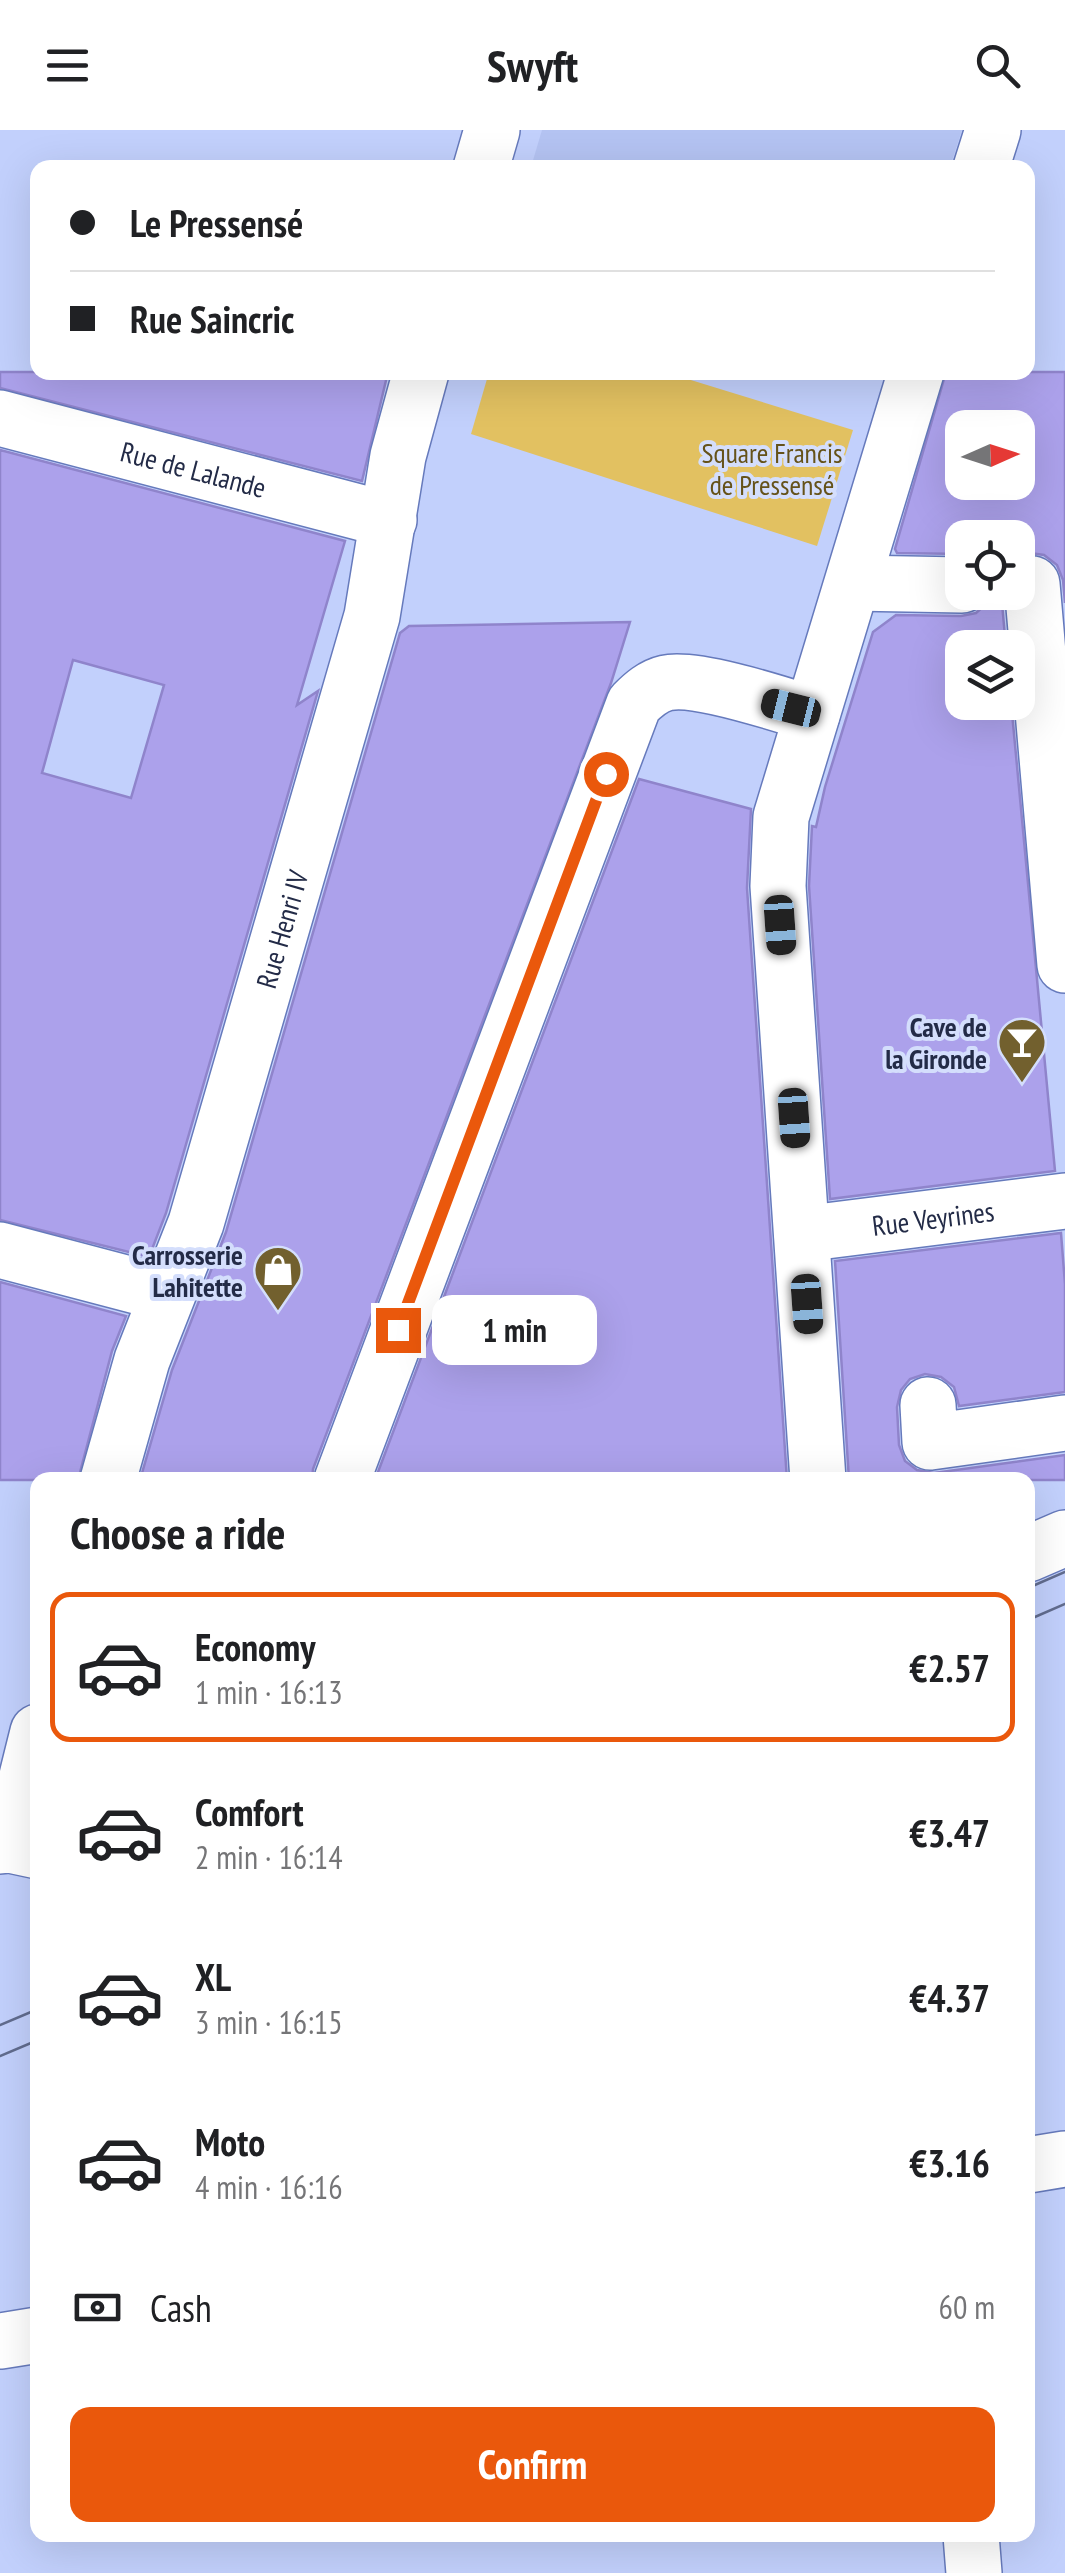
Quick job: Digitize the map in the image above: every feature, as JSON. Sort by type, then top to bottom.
[{"type":"street","points":[[483,160],[492,130]]},
{"type":"street","points":[[984,160],[993,130]]},
{"type":"street","name":"Rue Henri IV","points":[[110,1472],[142,1360],[196,1223],[372,616],[398,456],[419,380]]},
{"type":"street","points":[[817,1472],[778,886],[782,817],[914,380]]},
{"type":"street","name":"Rue de Lalande","points":[[0,418],[390,520]]},
{"type":"street","points":[[853,582],[945,585]]},
{"type":"street","points":[[1038,584],[1065,965]]},
{"type":"street","points":[[345,1472],[634,704],[644,693],[666,683],[688,682],[812,714]]},
{"type":"street","name":"Rue Veyrines","points":[[802,1234],[1065,1201]]},
{"type":"street","points":[[0,1250],[167,1294]]},
{"type":"street","points":[[928,1406],[930,1442],[1065,1423]]},
{"type":"street","points":[[1035,1551],[1065,1538]]},
{"type":"street","points":[[21,1844],[30,1785]]},
{"type":"street","points":[[1035,2164],[1065,2159]]},
{"type":"street","points":[[0,2341],[30,2336]]},
{"type":"street","points":[[972,2542],[974,2573]]},
{"type":"shaded area","points":[[542,130],[962,130],[952,160],[533,160]]},
{"type":"green space","name":"Square Francis de Pressensé","points":[[487,380],[691,380],[853,430],[817,546],[471,434]]},
{"type":"building","points":[[0,372],[30,372],[30,380],[386,380],[362,481],[0,388]]},
{"type":"building","points":[[1035,372],[1065,372],[1065,603],[1057,565],[1035,554],[1035,520],[945,520],[945,554],[897,553],[895,549],[944,380],[1035,380]]},
{"type":"building","points":[[0,450],[345,541],[297,705],[318,691],[166,1213],[149,1257],[0,1220]],"holes":[[[73,660],[164,685],[131,798],[42,773]]]},
{"type":"building","points":[[1003,610],[1004,630],[945,630],[945,720],[1013,720],[1055,1171],[830,1199],[809,886],[812,826],[816,827],[873,632],[896,615]]},
{"type":"building","points":[[630,622],[611,683],[313,1472],[142,1472],[172,1370],[226,1232],[400,633],[409,626]]},
{"type":"building","points":[[639,779],[751,809],[747,888],[786,1472],[378,1472]]},
{"type":"building","points":[[1061,1233],[1065,1392],[959,1406],[954,1387],[941,1377],[925,1374],[910,1379],[901,1390],[897,1407],[899,1445],[905,1461],[917,1470],[928,1472],[848,1472],[835,1261]]},
{"type":"building","points":[[0,1282],[126,1316],[112,1351],[80,1472],[30,1472],[30,1480],[0,1480]]},
{"type":"building","points":[[1065,1455],[1065,1480],[1035,1480],[1035,1472],[941,1472]]},
{"type":"tram line","points":[[1035,1585],[1065,1572]]},
{"type":"tram line","points":[[1035,1617],[1065,1604]]},
{"type":"tram line","points":[[0,2025],[30,2012]]},
{"type":"tram line","points":[[0,2056],[30,2043]]},
{"type":"place","name":"Cave de la Gironde","points":[[1022,1084]]},
{"type":"place","name":"Carrosserie Lahitette","points":[[278,1312]]},
{"type":"route","points":[[398,1330],[606,774]]}]
